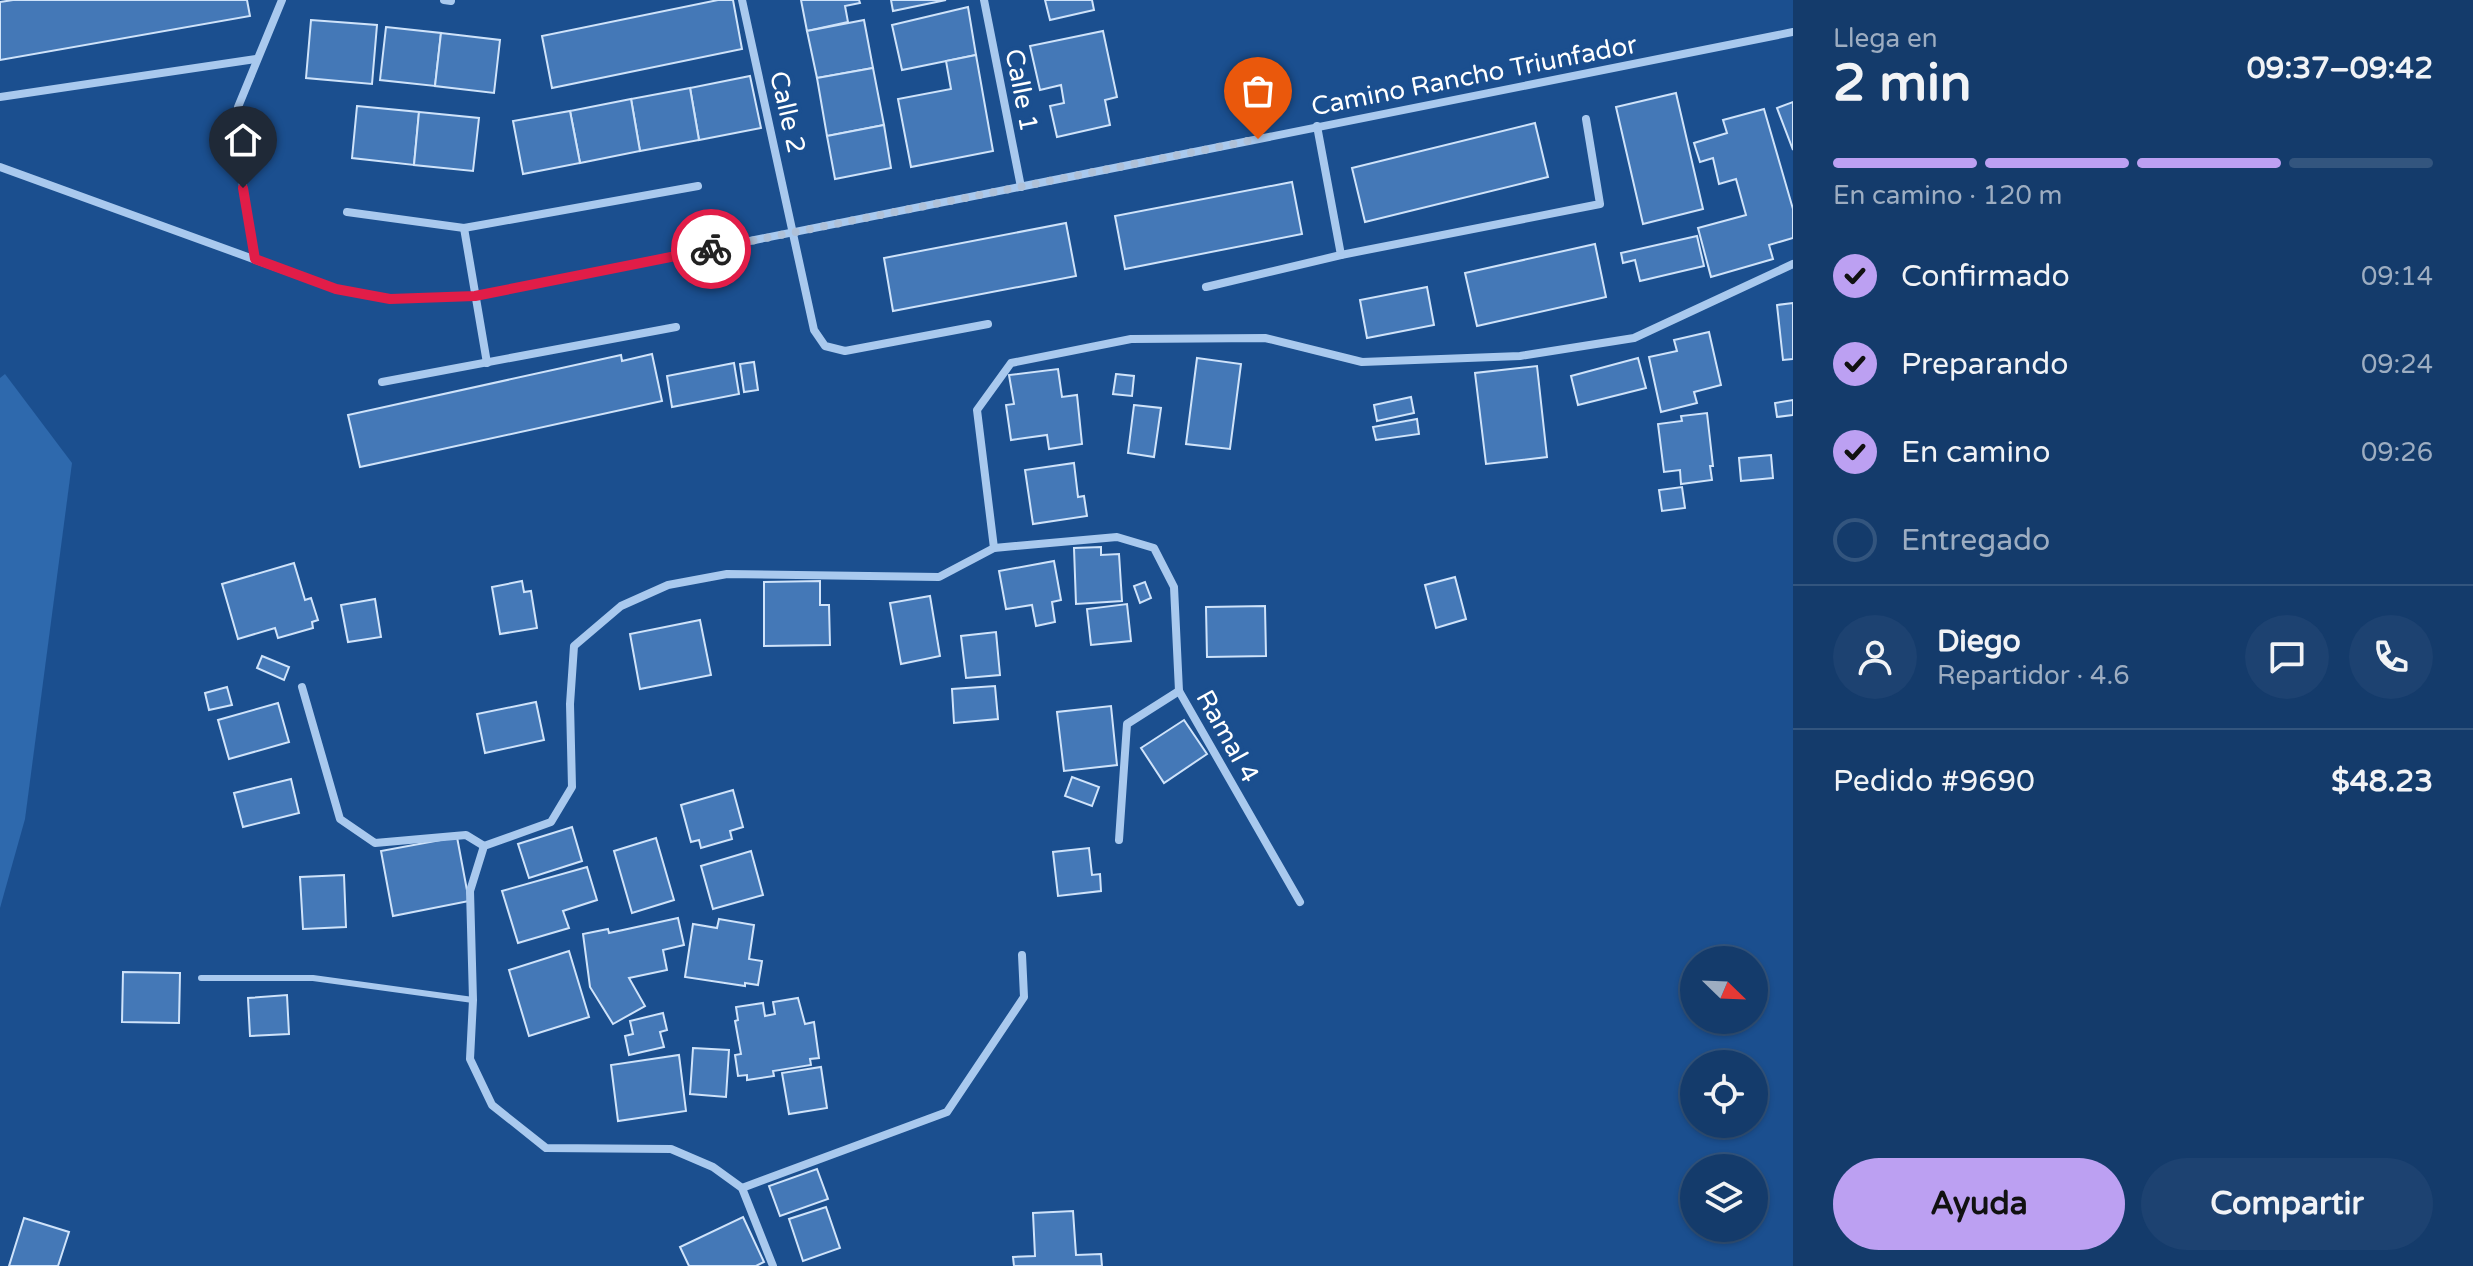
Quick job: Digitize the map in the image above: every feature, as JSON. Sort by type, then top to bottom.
[{"type":"street","points":[[255,259],[243,188],[238,107],[282,0]]},
{"type":"street","name":"Calle 2","points":[[742,0],[814,330],[825,346],[845,351],[988,324]]},
{"type":"street","name":"Calle 1","points":[[984,0],[1021,187]]},
{"type":"street","name":"Camino Rancho Triunfador","points":[[0,167],[336,289],[390,299],[475,296],[1793,32]]},
{"type":"street","points":[[0,97],[256,59]]},
{"type":"street","points":[[1206,287],[1341,255],[1600,204],[1586,119]]},
{"type":"street","points":[[1317,126],[1341,255]]},
{"type":"street","points":[[347,212],[464,228],[698,186]]},
{"type":"street","points":[[464,228],[487,363]]},
{"type":"street","points":[[484,846],[551,822],[572,787],[570,704],[574,646],[621,606],[668,585],[727,574],[939,577],[994,548],[977,410],[1011,363],[1131,339],[1265,338],[1362,362],[1520,356],[1634,338],[1793,264]]},
{"type":"street","points":[[382,382],[676,327]]},
{"type":"street","name":"Ramal 4","points":[[994,548],[1117,537],[1154,548],[1174,587],[1179,691],[1300,902]]},
{"type":"street","points":[[302,687],[340,819],[375,843],[466,835],[484,846]]},
{"type":"street","points":[[1119,840],[1127,724],[1179,691]]},
{"type":"street","points":[[484,846],[470,891],[473,1000],[470,1059],[494,1107],[546,1148],[671,1149],[713,1167],[742,1188],[773,1266]]},
{"type":"street","points":[[742,1188],[947,1112],[1024,997],[1022,955]]},
{"type":"lane","points":[[201,978],[313,978],[473,1000]]},
{"type":"shaded area","points":[[5,374],[72,463],[25,819],[0,908],[0,378]]},
{"type":"building","points":[[247,0],[250,16],[0,60],[0,2]]},
{"type":"building","points":[[718,0],[733,0],[742,49],[552,88],[542,36]]},
{"type":"building","points":[[801,0],[859,0],[860,3],[845,6],[848,22],[807,31]]},
{"type":"building","points":[[891,0],[946,0],[893,11]]},
{"type":"building","points":[[1045,0],[1092,0],[1094,10],[1050,20]]},
{"type":"building","points":[[968,7],[976,55],[902,70],[892,25]]},
{"type":"building","points":[[311,20],[377,25],[372,84],[306,78]]},
{"type":"building","points":[[864,20],[873,68],[817,78],[807,31]]},
{"type":"building","points":[[386,27],[441,33],[435,86],[380,80]]},
{"type":"building","points":[[1103,31],[1117,97],[1105,100],[1110,125],[1057,137],[1050,106],[1064,103],[1061,85],[1040,90],[1030,46]]},
{"type":"building","points":[[441,33],[500,40],[494,93],[435,86]]},
{"type":"building","points":[[976,55],[993,151],[911,167],[898,99],[951,89],[946,61]]},
{"type":"building","points":[[873,68],[884,125],[827,136],[817,78]]},
{"type":"building","points":[[750,76],[761,128],[699,140],[690,88]]},
{"type":"building","points":[[690,88],[699,140],[640,151],[631,99]]},
{"type":"building","points":[[1676,93],[1703,209],[1643,224],[1616,107]]},
{"type":"building","points":[[631,99],[640,151],[580,163],[570,111]]},
{"type":"building","points":[[1793,102],[1793,150],[1777,108]]},
{"type":"building","points":[[357,106],[419,112],[414,165],[352,158]]},
{"type":"building","points":[[1764,109],[1793,209],[1793,238],[1769,245],[1773,259],[1711,277],[1698,228],[1746,215],[1736,179],[1719,184],[1713,158],[1700,162],[1694,143],[1727,133],[1723,120]]},
{"type":"building","points":[[570,111],[580,163],[523,174],[513,121]]},
{"type":"building","points":[[419,112],[479,118],[473,171],[414,165]]},
{"type":"building","points":[[1535,123],[1548,177],[1365,222],[1352,168]]},
{"type":"building","points":[[884,125],[891,168],[835,179],[827,136]]},
{"type":"building","points":[[1292,182],[1302,234],[1125,269],[1115,216]]},
{"type":"building","points":[[1066,223],[1076,276],[893,311],[884,258]]},
{"type":"building","points":[[1697,236],[1704,266],[1640,281],[1635,260],[1623,263],[1621,253]]},
{"type":"building","points":[[1595,244],[1606,297],[1477,326],[1465,273]]},
{"type":"building","points":[[1427,287],[1434,325],[1367,338],[1360,300]]},
{"type":"building","points":[[1793,303],[1793,359],[1783,360],[1777,305]]},
{"type":"building","points":[[1709,332],[1721,385],[1694,392],[1697,403],[1661,412],[1649,357],[1677,351],[1674,340]]},
{"type":"building","points":[[652,354],[662,401],[360,467],[348,415],[621,355],[622,361]]},
{"type":"building","points":[[1197,358],[1241,364],[1230,449],[1186,444]]},
{"type":"building","points":[[1638,358],[1646,388],[1578,405],[1571,376]]},
{"type":"building","points":[[754,362],[758,390],[744,392],[740,364]]},
{"type":"building","points":[[734,363],[739,394],[672,407],[667,376]]},
{"type":"building","points":[[1537,366],[1547,457],[1486,464],[1475,373]]},
{"type":"building","points":[[1058,369],[1062,397],[1077,395],[1082,444],[1049,449],[1047,435],[1011,440],[1006,405],[1014,404],[1009,375]]},
{"type":"building","points":[[1116,374],[1134,376],[1132,396],[1113,394]]},
{"type":"building","points":[[1411,397],[1414,413],[1377,421],[1374,405]]},
{"type":"building","points":[[1793,400],[1793,415],[1777,417],[1775,403]]},
{"type":"building","points":[[1134,405],[1161,408],[1154,457],[1128,453]]},
{"type":"building","points":[[1707,413],[1712,480],[1681,484],[1680,470],[1664,472],[1658,424],[1682,421],[1681,416]]},
{"type":"building","points":[[1417,419],[1419,434],[1376,440],[1373,427]]},
{"type":"building","points":[[1771,455],[1773,478],[1741,481],[1739,458]]},
{"type":"building","points":[[1074,463],[1078,497],[1084,496],[1087,516],[1033,524],[1025,470]]},
{"type":"building","points":[[1682,487],[1685,508],[1662,511],[1659,490]]},
{"type":"building","points":[[1101,547],[1101,555],[1119,554],[1122,601],[1076,604],[1074,548]]},
{"type":"building","points":[[1054,561],[1061,600],[1052,602],[1055,622],[1036,626],[1032,605],[1006,609],[999,571]]},
{"type":"building","points":[[294,563],[305,600],[311,598],[318,620],[312,622],[313,628],[278,638],[275,628],[238,639],[222,584]]},
{"type":"building","points":[[1455,577],[1466,619],[1436,628],[1425,585]]},
{"type":"building","points":[[522,581],[524,592],[531,591],[537,628],[500,634],[492,587]]},
{"type":"building","points":[[820,581],[820,605],[829,605],[830,645],[764,646],[764,582]]},
{"type":"building","points":[[1145,582],[1151,598],[1140,603],[1134,586]]},
{"type":"building","points":[[930,596],[940,656],[901,664],[890,603]]},
{"type":"building","points":[[375,599],[381,637],[348,642],[341,605]]},
{"type":"building","points":[[1127,604],[1131,641],[1091,645],[1087,609]]},
{"type":"building","points":[[1265,606],[1266,656],[1207,657],[1206,607]]},
{"type":"building","points":[[700,620],[711,675],[640,689],[630,634]]},
{"type":"building","points":[[996,632],[1000,675],[966,678],[961,636]]},
{"type":"building","points":[[262,656],[289,667],[284,680],[257,668]]},
{"type":"building","points":[[995,686],[998,719],[954,723],[952,689]]},
{"type":"building","points":[[227,687],[232,705],[209,710],[205,693]]},
{"type":"building","points":[[536,702],[544,740],[485,753],[477,714]]},
{"type":"building","points":[[278,703],[289,742],[229,759],[218,720]]},
{"type":"building","points":[[1111,706],[1117,765],[1064,771],[1057,712]]},
{"type":"building","points":[[1184,720],[1207,754],[1164,783],[1141,748]]},
{"type":"building","points":[[1072,777],[1099,787],[1092,806],[1065,796]]},
{"type":"building","points":[[291,779],[299,813],[243,827],[234,793]]},
{"type":"building","points":[[733,790],[743,827],[730,831],[732,839],[701,848],[699,840],[691,842],[681,805]]},
{"type":"building","points":[[572,827],[582,861],[529,878],[518,844]]},
{"type":"building","points":[[457,837],[469,901],[393,916],[381,851]]},
{"type":"building","points":[[656,838],[674,900],[632,913],[614,851]]},
{"type":"building","points":[[1089,848],[1092,875],[1100,874],[1101,891],[1058,896],[1053,852]]},
{"type":"building","points":[[751,851],[763,895],[713,909],[701,866]]},
{"type":"building","points":[[587,867],[597,900],[563,911],[569,928],[518,943],[502,891]]},
{"type":"building","points":[[344,875],[346,927],[303,929],[300,877]]},
{"type":"building","points":[[678,918],[684,945],[663,950],[667,970],[629,978],[645,1006],[613,1024],[590,987],[583,934],[608,929],[609,933]]},
{"type":"building","points":[[719,919],[754,925],[749,959],[762,961],[758,985],[745,983],[745,986],[685,977],[693,924],[717,928]]},
{"type":"building","points":[[569,951],[589,1017],[529,1036],[509,970]]},
{"type":"building","points":[[123,972],[180,973],[179,1023],[122,1022]]},
{"type":"building","points":[[287,995],[289,1034],[250,1036],[248,998]]},
{"type":"building","points":[[798,998],[805,1024],[814,1022],[819,1058],[810,1059],[811,1065],[773,1071],[774,1076],[747,1080],[747,1075],[738,1076],[735,1055],[741,1054],[735,1021],[738,1020],[736,1007],[763,1003],[765,1016],[775,1014],[773,1002]]},
{"type":"building","points":[[663,1013],[667,1030],[660,1032],[664,1047],[629,1055],[625,1036],[633,1034],[630,1021]]},
{"type":"building","points":[[693,1048],[729,1050],[726,1097],[690,1094]]},
{"type":"building","points":[[679,1055],[686,1111],[618,1121],[611,1065]]},
{"type":"building","points":[[821,1067],[827,1108],[789,1114],[782,1073]]},
{"type":"building","points":[[817,1169],[828,1199],[780,1216],[769,1186]]},
{"type":"building","points":[[826,1207],[840,1248],[803,1261],[789,1219]]},
{"type":"building","points":[[1073,1211],[1076,1255],[1101,1254],[1102,1266],[1014,1266],[1013,1257],[1035,1256],[1033,1213]]},
{"type":"building","points":[[743,1217],[764,1262],[756,1266],[689,1266],[680,1247]]},
{"type":"building","points":[[24,1218],[69,1232],[58,1266],[9,1266]]},
{"type":"way so far","points":[[711,249],[1258,139]]},
{"type":"route","points":[[243,188],[255,259],[336,289],[390,299],[475,296],[711,249]]}]
